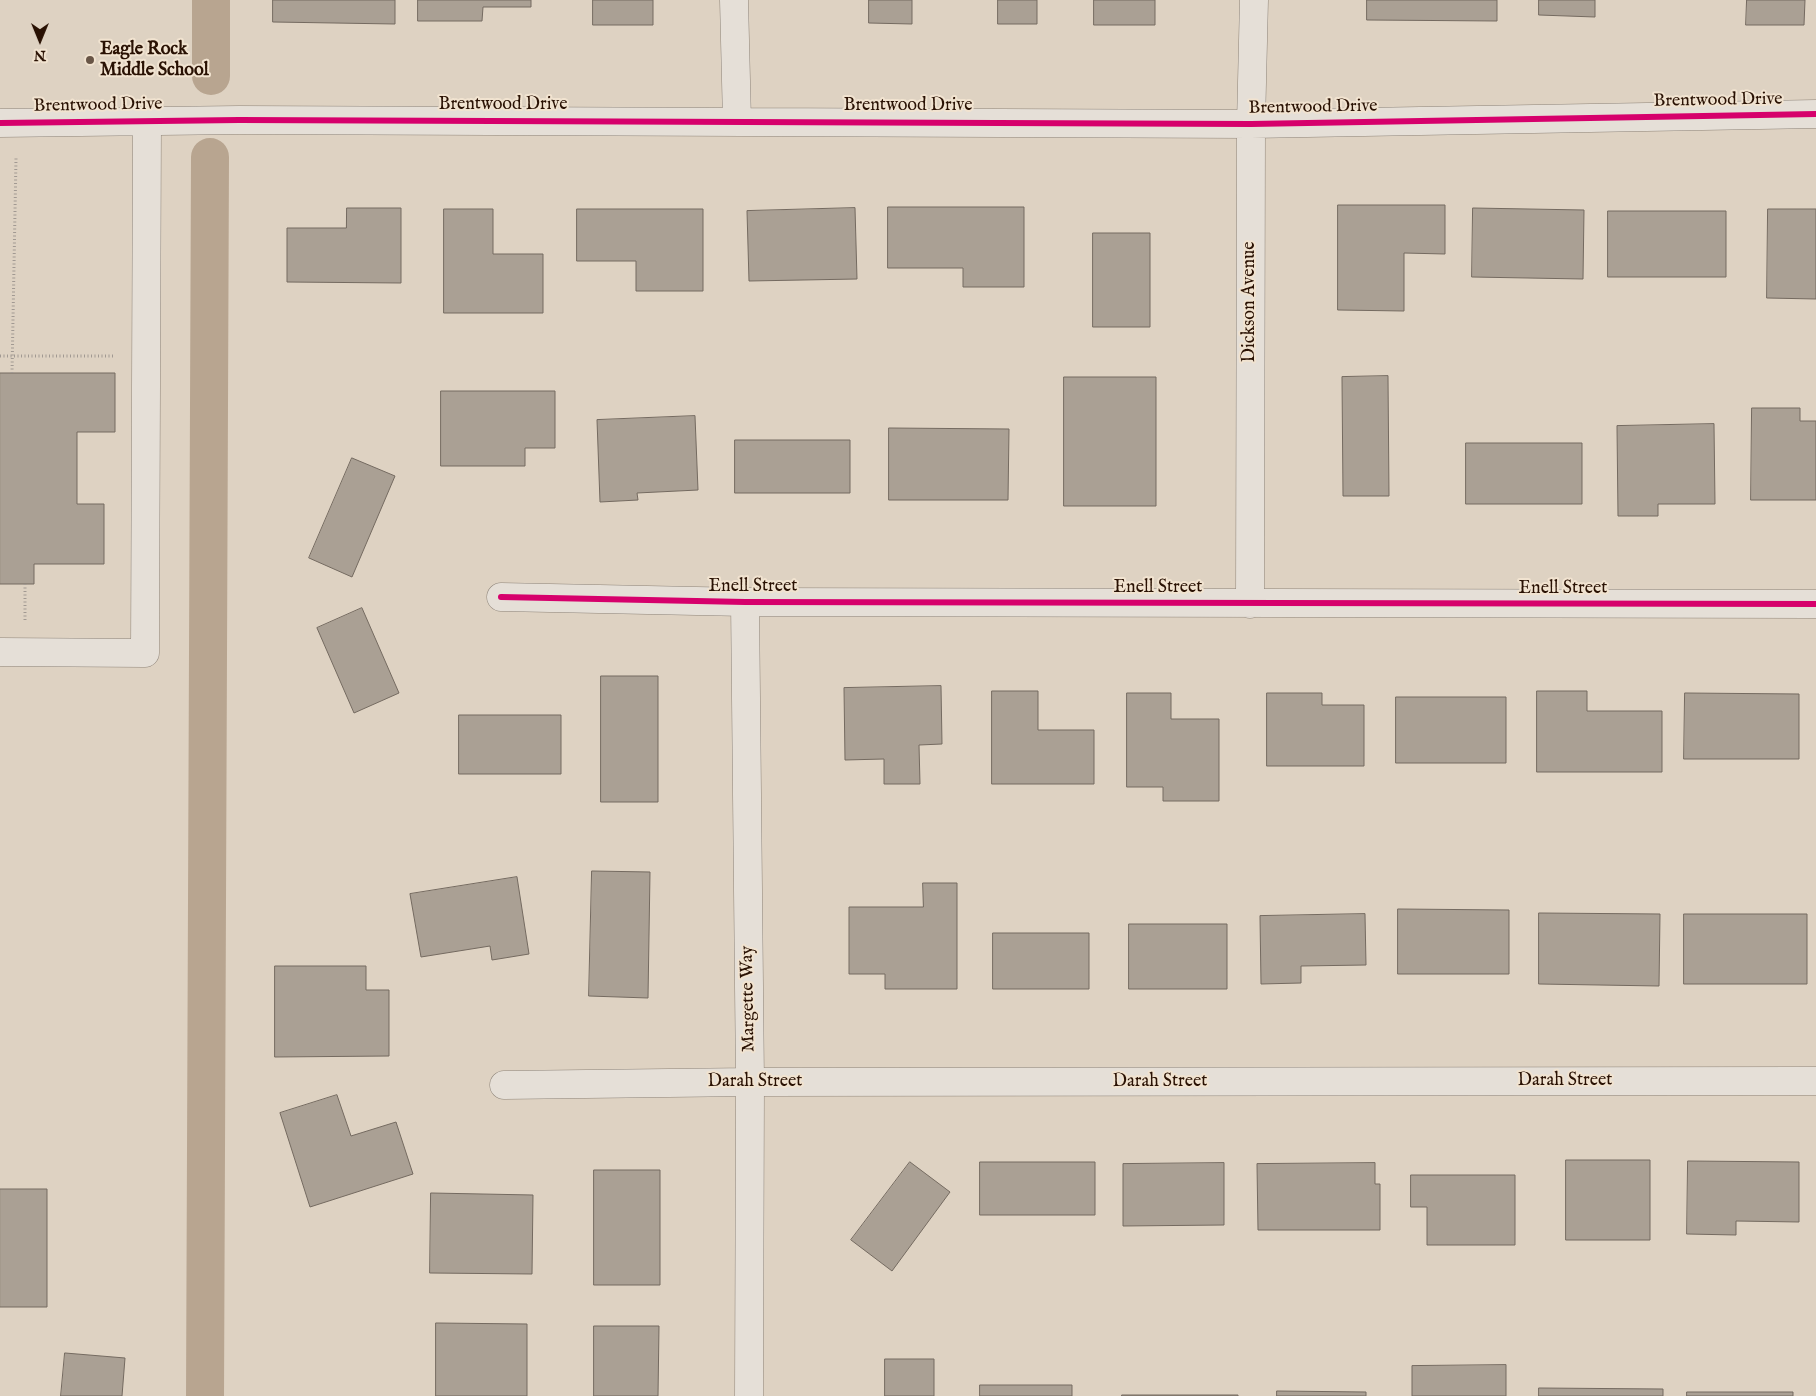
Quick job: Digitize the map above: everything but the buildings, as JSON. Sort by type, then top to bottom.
[{"type":"street","points":[[734,0],[737,121]]},
{"type":"street","name":"Dickson Avenue","points":[[1250,604],[1251,124],[1254,0]]},
{"type":"street","name":"Brentwood Drive","points":[[0,123],[147,121],[737,121],[1251,124],[1816,114]]},
{"type":"street","points":[[0,652],[145,653],[147,121]]},
{"type":"street","name":"Enell Street","points":[[501,597],[745,602],[1816,604]]},
{"type":"street","name":"Margette Way","points":[[745,602],[750,1082],[749,1396]]},
{"type":"street","name":"Darah Street","points":[[504,1085],[750,1082],[1816,1081]]},
{"type":"path","points":[[12,373],[16,158]]},
{"type":"path","points":[[0,356],[119,356]]},
{"type":"path","points":[[17,623],[25,623],[25,584]]},
{"type":"waterway","points":[[211,0],[211,76]]},
{"type":"waterway","points":[[205,1396],[210,157]]},
{"type":"cycle path","points":[[0,123],[239,120],[1251,124],[1816,114]]},
{"type":"cycle path","points":[[501,597],[745,602],[1816,604]]},
{"type":"place","name":"Eagle Rock Middle School","points":[[90,60]]}]
